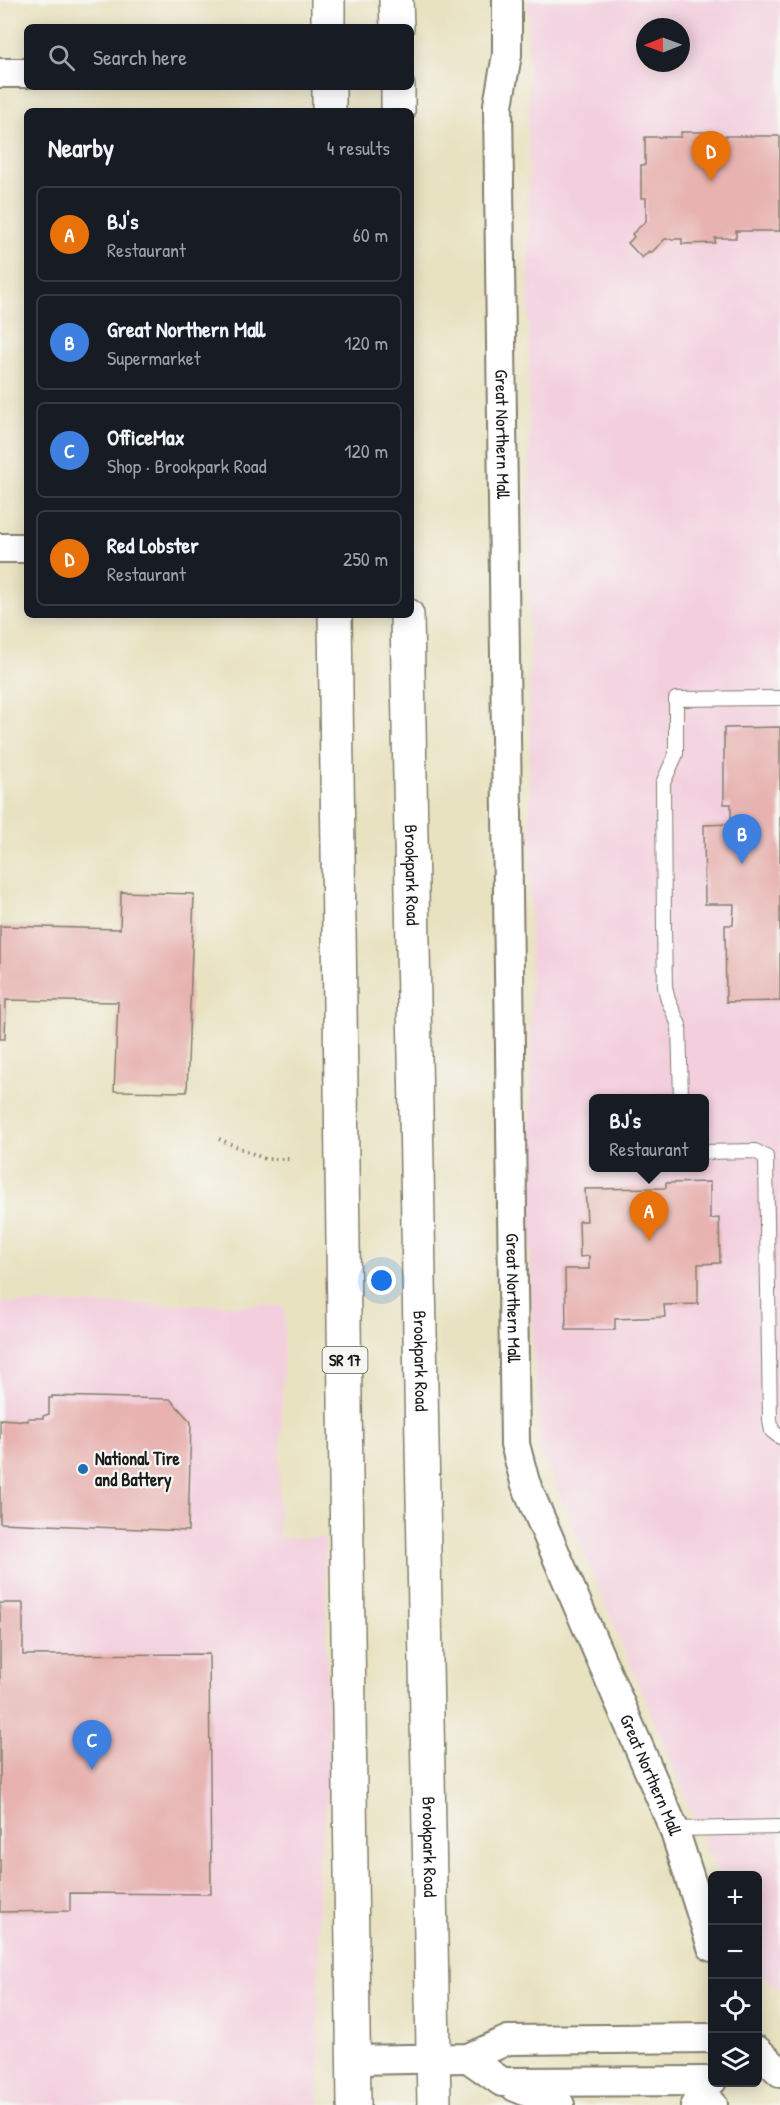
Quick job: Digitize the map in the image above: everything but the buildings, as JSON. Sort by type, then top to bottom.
[{"type":"main road","points":[[327,0],[328,24]]},
{"type":"main road","points":[[396,0],[396,24]]},
{"type":"main road","points":[[329,90],[329,108]]},
{"type":"main road","points":[[398,90],[398,108]]},
{"type":"main road","name":"SR 17","points":[[335,618],[354,2105]]},
{"type":"main road","name":"Brookpark Road","points":[[407,618],[434,2105]]},
{"type":"street","name":"Great Northern Mall","points":[[507,0],[507,56],[498,105],[515,1444],[531,1498],[674,1829],[708,1935]]},
{"type":"street","points":[[0,73],[24,73]]},
{"type":"street","points":[[0,548],[24,548]]},
{"type":"street","points":[[353,2060],[468,2058],[508,2040],[708,2038]]},
{"type":"street","points":[[762,2055],[780,2072]]},
{"type":"street","points":[[468,2058],[502,2082],[560,2105]]},
{"type":"street","points":[[762,2080],[780,2080]]},
{"type":"street","points":[[502,2082],[708,2081]]},
{"type":"street","points":[[695,2105],[713,2105]]},
{"type":"lane","points":[[681,1094],[679,1025],[666,994],[664,940],[663,783],[676,754],[676,699],[780,698]]},
{"type":"lane","points":[[709,1152],[755,1151],[766,1157],[770,1420],[772,1431],[780,1437]]},
{"type":"lane","points":[[674,1829],[780,1827]]},
{"type":"path","points":[[219,1139],[265,1160],[292,1159]]},
{"type":"shaded area","points":[[528,0],[780,0],[780,1991],[762,1975],[762,1871],[716,1871],[540,1447],[531,1314]]},
{"type":"shaded area","points":[[0,1303],[285,1306],[278,1538],[325,1538],[329,1790],[318,1861],[319,2105],[0,2105]]},
{"type":"place","name":"Red Lobster","points":[[711,181]]},
{"type":"place","name":"Great Northern Mall","points":[[742,864]]},
{"type":"place","name":"BJ's","points":[[649,1241]]},
{"type":"place","name":"National Tire and Battery","points":[[83,1469]]},
{"type":"place","name":"OfficeMax","points":[[92,1770]]}]
